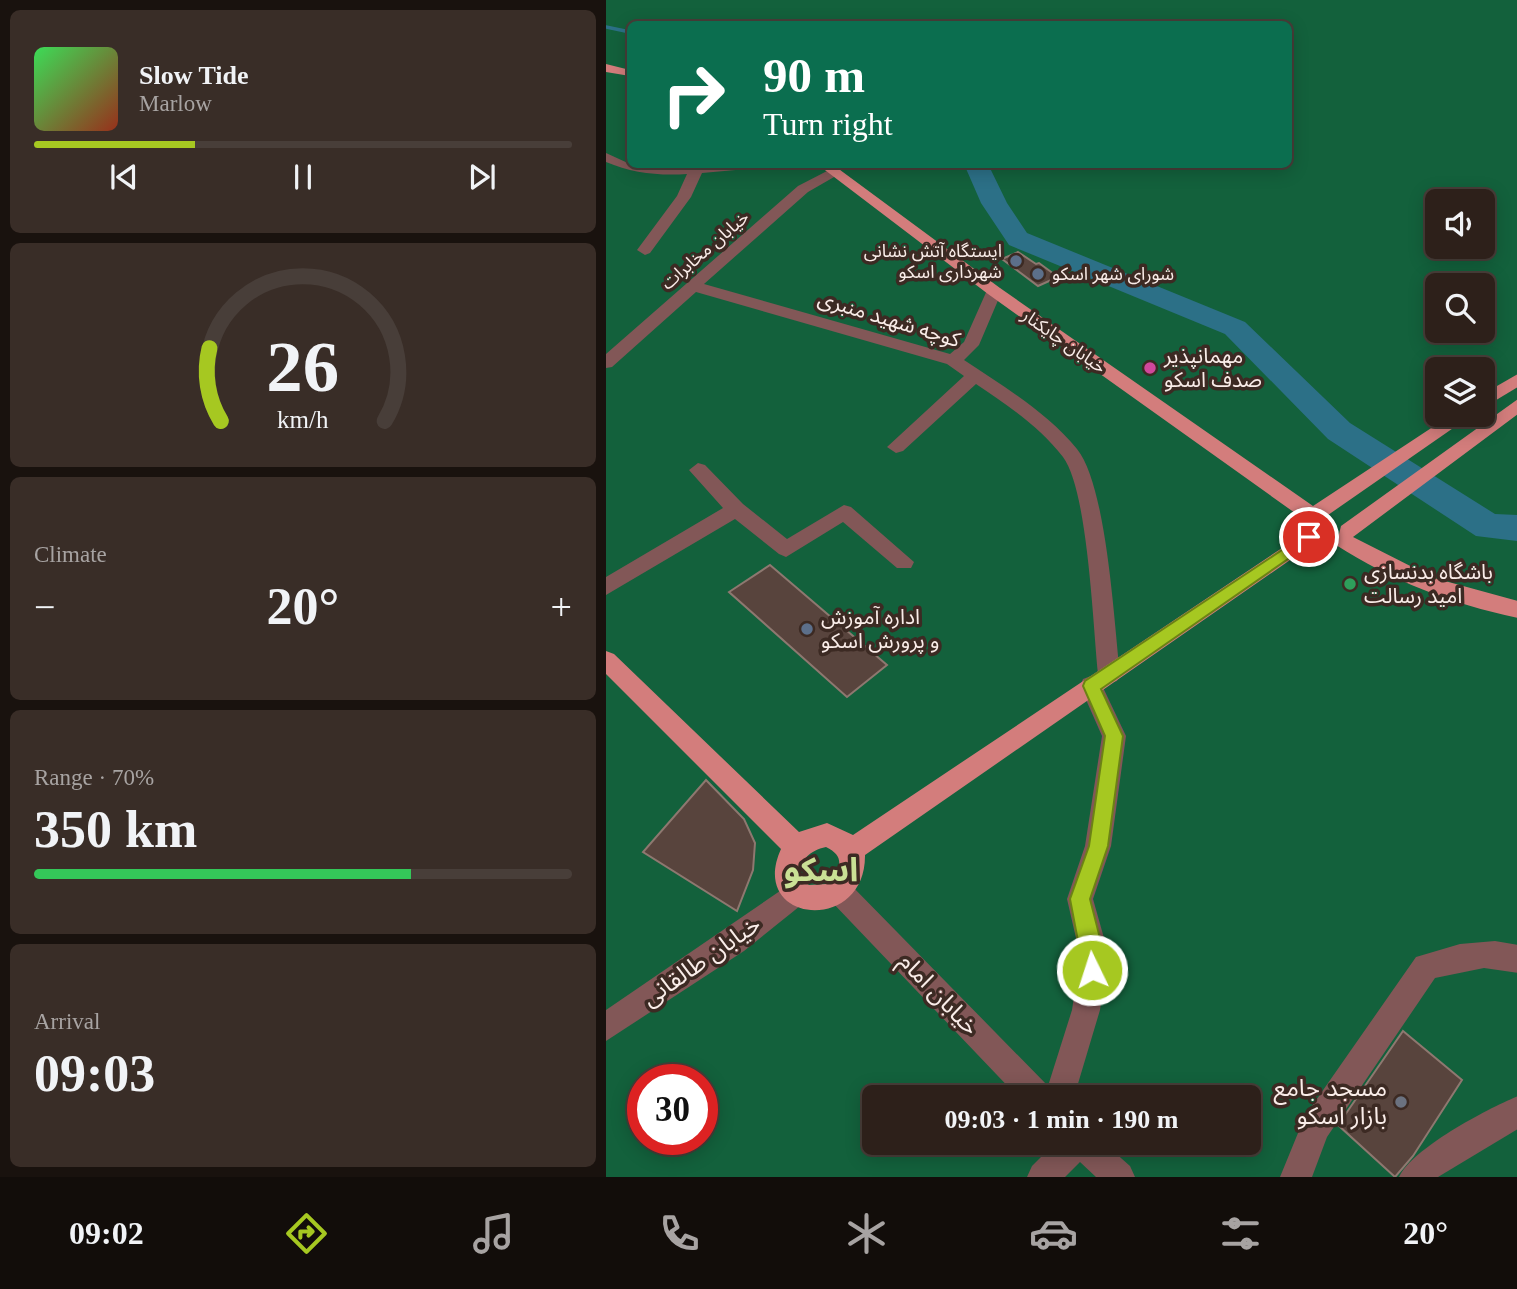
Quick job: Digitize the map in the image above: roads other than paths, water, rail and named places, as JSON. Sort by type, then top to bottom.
[{"type":"main road","points":[[606,68],[627,72]]},
{"type":"main road","name":"خیابان چایکنار","points":[[829,169],[994,291],[1315,512],[1341,517],[1345,536]]},
{"type":"main road","points":[[1495,394],[1518,379]]},
{"type":"main road","points":[[1446,427],[1315,512],[1301,527],[1309,537],[1322,544],[1345,536],[1518,405]]},
{"type":"main road","points":[[1345,536],[1370,558],[1433,587],[1518,610]]},
{"type":"main road","points":[[852,850],[1309,537]]},
{"type":"main road","points":[[606,660],[797,847]]},
{"type":"main road","points":[[827,835],[846,843],[852,850],[853,872],[839,891],[816,900],[796,893],[789,886],[786,866],[797,847],[806,840],[827,835]]},
{"type":"street","points":[[606,157],[627,167]]},
{"type":"street","points":[[634,168],[651,171],[697,168],[684,197],[645,250]]},
{"type":"street","name":"خیابان مخابرات","points":[[606,363],[829,169]]},
{"type":"street","name":"کوچه شهید منبری","points":[[693,286],[953,360],[1019,405],[1071,454],[1088,491],[1100,680],[1114,736],[1098,846],[1080,899],[1090,938],[1092,970],[1086,1010],[1063,1085]]},
{"type":"street","points":[[953,360],[971,345],[994,291]]},
{"type":"street","points":[[896,446],[975,375]]},
{"type":"street","points":[[698,470],[736,509],[786,549],[844,512],[904,562]]},
{"type":"street","points":[[606,587],[736,509]]},
{"type":"street","name":"خیابان امام","points":[[839,891],[1026,1085]]},
{"type":"street","name":"خیابان طالقانی","points":[[606,1027],[734,941],[796,893]]},
{"type":"street","points":[[1296,1177],[1316,1127],[1426,967],[1466,956],[1510,956],[1518,959]]},
{"type":"street","points":[[1414,1177],[1427,1163],[1495,1127],[1518,1111]]},
{"type":"street","points":[[1044,1177],[1067,1155]]},
{"type":"street","points":[[1094,1155],[1119,1177]]},
{"type":"waterway","points":[[606,27],[627,31]]},
{"type":"waterway","points":[[978,168],[994,203],[1018,239],[1235,328],[1339,431],[1488,527],[1518,528]]},
{"type":"place","name":"ایستگاه آتش نشانی شهرداری اسکو","points":[[1016,261]]},
{"type":"place","name":"شورای شهر اسکو","points":[[1038,274]]},
{"type":"place","name":"مهمانپذیر صدف اسکو","points":[[1150,368]]},
{"type":"place","name":"باشگاه بدنسازی امید رسالت","points":[[1350,584]]},
{"type":"place","name":"اداره آموزش و پرورش اسکو","points":[[807,629]]},
{"type":"place","name":"مسجد جامع بازار اسکو","points":[[1401,1102]]},
{"type":"district","name":"اسکو","points":[[821,870]]}]
